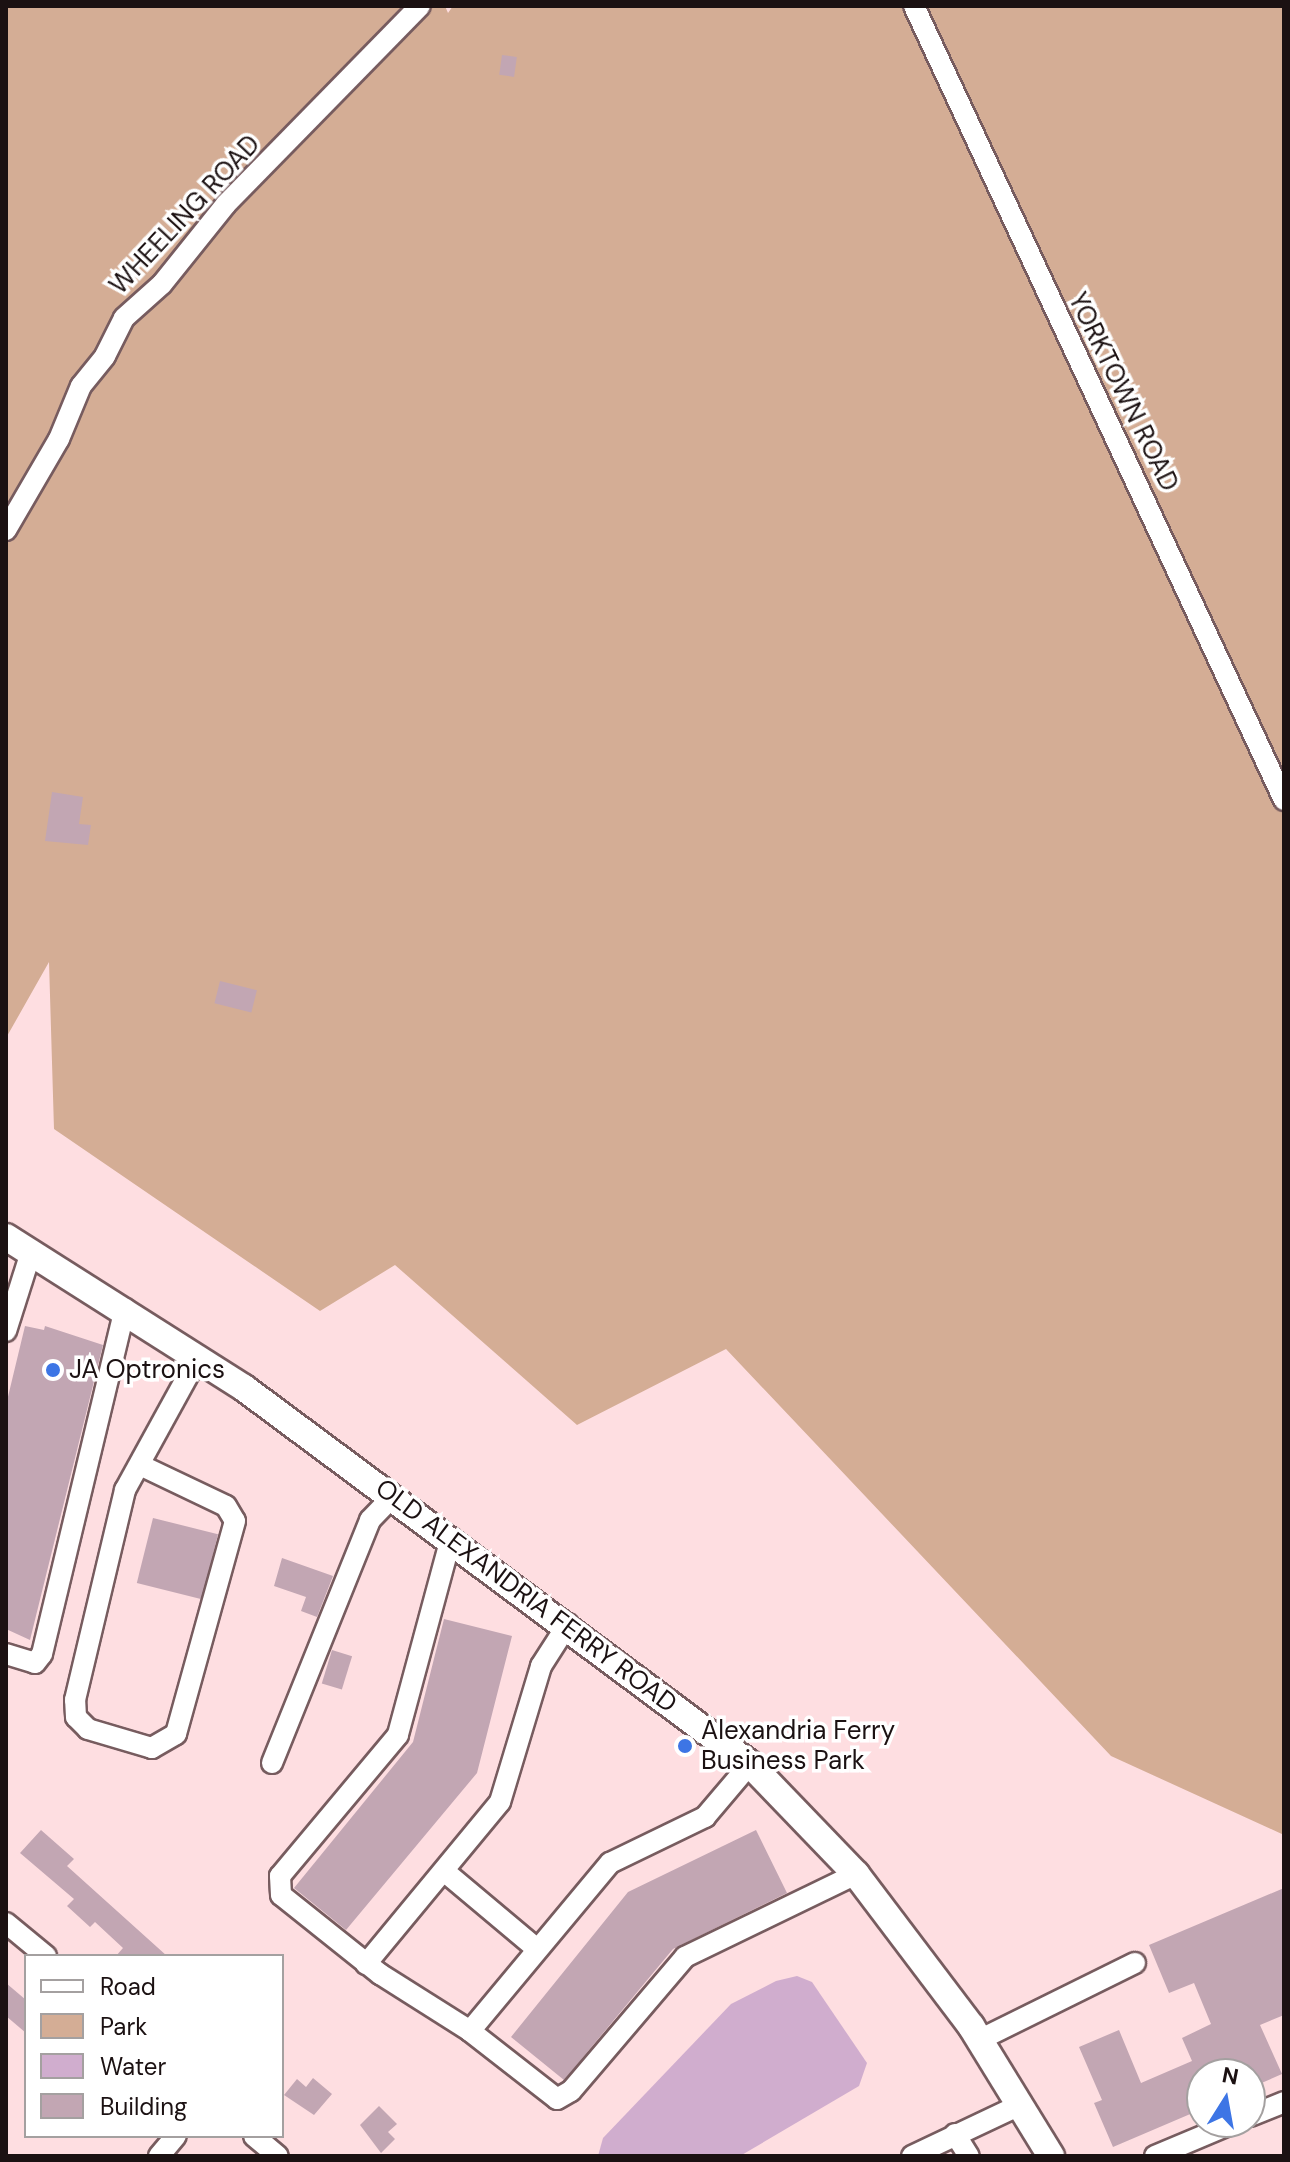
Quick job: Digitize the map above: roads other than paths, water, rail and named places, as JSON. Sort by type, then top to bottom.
[{"type":"main road","name":"OLD ALEXANDRIA FERRY ROAD","points":[[6,1237],[198,1357],[568,1624],[750,1764],[856,1874],[979,2040],[1051,2156]]},
{"type":"street","name":"WHEELING ROAD","points":[[6,530],[59,439],[81,386],[105,356],[124,318],[162,284],[226,204],[420,6]]},
{"type":"street","name":"YORKTOWN ROAD","points":[[914,6],[1284,800]]},
{"type":"street","points":[[6,1331],[31,1252]]},
{"type":"street","points":[[6,1654],[35,1663],[42,1654],[125,1309]]},
{"type":"street","points":[[140,1465],[232,1512],[235,1521],[176,1734],[152,1748],[88,1729],[76,1717],[75,1700],[125,1490],[198,1357]]},
{"type":"street","points":[[272,1763],[370,1520],[392,1497]]},
{"type":"street","points":[[451,1538],[398,1735],[277,1882],[281,1895],[366,1964],[470,2031],[553,2097],[565,2098],[685,1957],[856,1874]]},
{"type":"street","points":[[366,1964],[500,1802],[537,1676],[568,1624]]},
{"type":"street","points":[[470,2031],[610,1863],[705,1817],[750,1764]]},
{"type":"street","points":[[444,1871],[537,1949]]},
{"type":"street","points":[[6,1923],[44,1954]]},
{"type":"street","points":[[979,2040],[1135,1963]]},
{"type":"street","points":[[912,2156],[1020,2105]]},
{"type":"street","points":[[955,2134],[969,2156]]},
{"type":"street","points":[[159,2156],[174,2138]]},
{"type":"street","points":[[256,2138],[278,2156]]},
{"type":"street","points":[[1155,2156],[1198,2138]]},
{"type":"water","points":[[797,1976],[812,1982],[867,2063],[859,2086],[740,2156],[598,2156],[603,2138],[731,2004],[776,1981]]},
{"type":"place","name":"JA Optronics","points":[[53,1370]]},
{"type":"place","name":"Alexandria Ferry Business Park","points":[[685,1746]]}]
